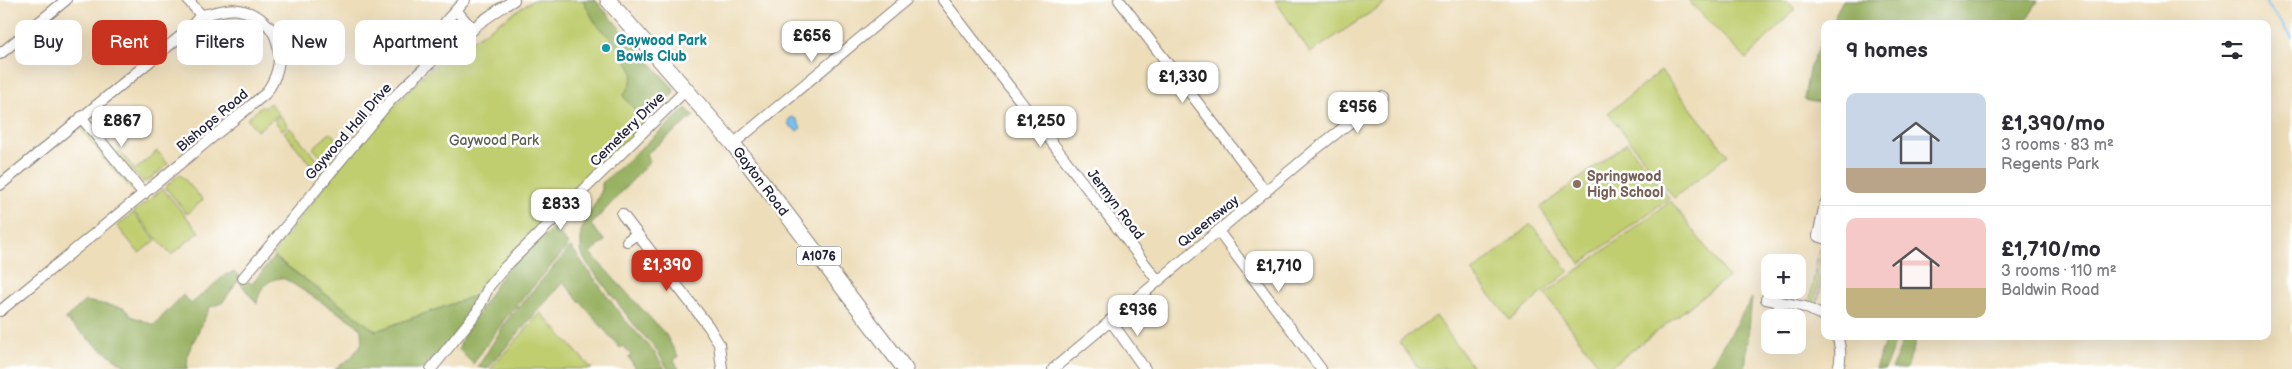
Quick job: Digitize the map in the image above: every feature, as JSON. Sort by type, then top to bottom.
[{"type":"main road","name":"Gayton Road","points":[[608,0],[733,144],[905,369]]},
{"type":"street","points":[[0,54],[66,0]]},
{"type":"street","points":[[0,185],[189,29],[201,15],[188,0]]},
{"type":"street","points":[[447,20],[465,0]]},
{"type":"street","name":"Gaywood Hall Drive","points":[[476,28],[514,0]]},
{"type":"street","points":[[733,144],[906,0]]},
{"type":"street","name":"Jermyn Road","points":[[943,0],[1158,281]]},
{"type":"street","points":[[1119,0],[1266,192]]},
{"type":"street","name":"Bishops Road","points":[[0,311],[265,94],[277,76],[280,65],[280,51],[269,28],[259,18],[249,12],[230,9],[201,15]]},
{"type":"street","points":[[456,10],[464,20]]},
{"type":"street","name":"Gaywood Hall Drive","points":[[243,278],[389,102],[406,84],[430,65]]},
{"type":"street","name":"Cemetery Drive","points":[[431,369],[477,312],[489,286],[504,267],[687,89]]},
{"type":"street","name":"Queensway","points":[[1053,369],[1316,149],[1383,97]]},
{"type":"street","points":[[81,117],[144,194]]},
{"type":"street","points":[[622,214],[709,327],[719,344],[722,369]]},
{"type":"street","points":[[1821,222],[1818,236],[1821,237]]},
{"type":"street","points":[[1218,231],[1321,369]]},
{"type":"street","points":[[627,241],[637,234]]},
{"type":"street","points":[[1766,299],[1804,307],[1821,315]]},
{"type":"street","points":[[1778,309],[1780,302]]},
{"type":"street","points":[[1110,320],[1146,369]]},
{"type":"street","points":[[1838,340],[1840,349],[1838,369]]},
{"type":"green space","name":"Gaywood Park","points":[[533,0],[595,0],[674,91],[618,154],[481,284],[474,296],[376,331],[272,255],[345,160],[429,69],[435,65],[476,65],[476,38]]},
{"type":"green space","points":[[583,0],[595,0],[673,88],[673,94],[654,111],[645,115],[639,115],[623,96],[630,85],[633,73],[619,48],[594,21]]},
{"type":"green space","points":[[1275,0],[1383,0],[1385,3],[1310,53]]},
{"type":"green space","points":[[1688,0],[1786,0],[1795,9],[1746,59]]},
{"type":"green space","points":[[1843,0],[2039,0],[2026,20],[1832,20]]},
{"type":"green space","points":[[1821,42],[1821,103],[1804,100],[1809,69]]},
{"type":"green space","points":[[1661,71],[1728,155],[1674,198],[1608,113]]},
{"type":"green space","points":[[270,103],[279,114],[257,131],[247,119],[262,106],[264,108]]},
{"type":"green space","points":[[686,108],[694,116],[646,154],[650,161],[591,225],[605,241],[590,253],[666,335],[678,357],[674,360],[679,369],[668,369],[654,346],[639,331],[584,259],[581,250],[581,231],[602,190],[602,183]]},
{"type":"green space","points":[[280,115],[288,126],[282,130],[274,120]]},
{"type":"green space","points":[[80,127],[85,128],[110,156],[105,160]]},
{"type":"green space","points":[[290,128],[326,170],[320,176],[284,132]]},
{"type":"green space","points":[[330,133],[345,146],[329,166],[313,148]]},
{"type":"green space","points":[[1627,143],[1669,198],[1580,264],[1540,208]]},
{"type":"green space","points":[[120,151],[135,170],[157,151],[168,164],[149,180],[143,182],[115,155]]},
{"type":"green space","points":[[112,158],[134,190],[134,192],[107,162]]},
{"type":"green space","points":[[180,174],[203,200],[187,214],[165,187]]},
{"type":"green space","points":[[163,189],[199,232],[171,255],[134,212]]},
{"type":"green space","points":[[1671,201],[1728,277],[1608,369],[1602,369],[1545,294]]},
{"type":"green space","points":[[133,213],[156,240],[139,253],[117,226]]},
{"type":"green space","points":[[1531,224],[1569,271],[1510,320],[1472,272]]},
{"type":"green space","points":[[554,228],[569,245],[504,320],[473,364],[459,350],[462,338],[506,269]]},
{"type":"green space","points":[[571,247],[623,318],[652,349],[665,369],[636,369],[629,358],[631,355],[623,346],[620,348],[563,282],[487,369],[478,367],[507,320]]},
{"type":"green space","points":[[1821,256],[1821,274],[1819,263]]},
{"type":"green space","points":[[274,257],[376,331],[474,296],[479,301],[475,310],[427,369],[335,369],[351,358],[362,343],[361,330],[356,324],[285,279],[280,278],[270,281],[262,289],[257,304],[240,283],[245,279],[252,284]]},
{"type":"green space","points":[[1816,265],[1819,280],[1813,306],[1809,305]]},
{"type":"green space","points":[[234,272],[241,277],[222,303],[210,307],[188,353],[187,369],[129,369],[92,342],[65,319],[85,301],[124,308],[131,316],[154,325],[183,295],[191,304],[225,275]]},
{"type":"green space","points":[[1752,298],[1745,369],[1708,369]]},
{"type":"green space","points":[[541,313],[592,369],[490,369]]},
{"type":"green space","points":[[1436,316],[1474,369],[1419,369],[1399,342]]},
{"type":"green space","points":[[1886,340],[1896,340],[1885,369],[1875,369]]},
{"type":"green space","points":[[1903,340],[1917,340],[1906,369],[1892,369]]},
{"type":"water","points":[[792,117],[796,119],[801,128],[797,131],[789,125],[788,120]]},
{"type":"waterway","points":[[2264,0],[2292,37]]},
{"type":"place","name":"Gaywood Park Bowls Club","points":[[606,48]]},
{"type":"place","name":"Springwood High School","points":[[1577,184]]}]
